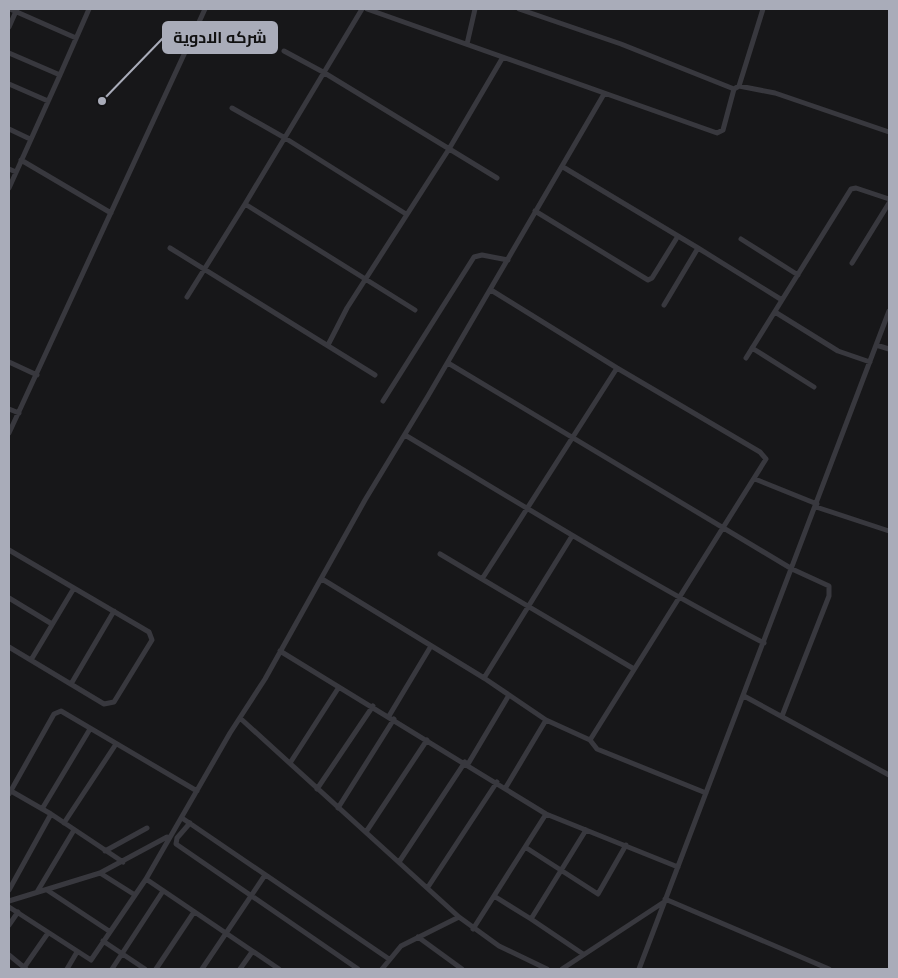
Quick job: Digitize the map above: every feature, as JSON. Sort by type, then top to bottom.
[{"type":"street","points":[[9,188],[89,9]]},
{"type":"street","points":[[9,433],[205,9]]},
{"type":"street","points":[[187,297],[362,9]]},
{"type":"street","points":[[367,9],[717,133],[723,130],[764,9]]},
{"type":"street","points":[[467,44],[474,9]]},
{"type":"street","points":[[519,9],[621,44],[736,88],[775,93],[889,132]]},
{"type":"street","points":[[9,27],[14,10],[76,38]]},
{"type":"street","points":[[284,51],[324,72],[497,178]]},
{"type":"street","points":[[9,53],[60,75]]},
{"type":"street","points":[[328,345],[366,279],[449,149],[503,57]]},
{"type":"street","points":[[9,84],[48,101]]},
{"type":"street","points":[[9,907],[91,960],[146,879],[169,836],[182,818],[322,579],[365,500],[491,290],[604,94]]},
{"type":"street","points":[[232,108],[285,138],[406,214]]},
{"type":"street","points":[[9,129],[30,139]]},
{"type":"street","points":[[21,160],[111,213]]},
{"type":"street","points":[[563,167],[782,300]]},
{"type":"street","points":[[9,169],[16,172]]},
{"type":"street","points":[[746,358],[851,189],[856,188],[889,201],[852,263]]},
{"type":"street","points":[[245,204],[415,310]]},
{"type":"street","points":[[535,211],[648,280],[652,278],[678,236]]},
{"type":"street","points":[[741,239],[798,275]]},
{"type":"street","points":[[170,248],[375,375]]},
{"type":"street","points":[[664,305],[698,248]]},
{"type":"street","points":[[383,401],[474,257],[482,255],[508,260]]},
{"type":"street","points":[[491,290],[765,456],[766,461],[755,479],[590,740]]},
{"type":"street","points":[[639,969],[889,311]]},
{"type":"street","points":[[775,312],[838,351],[870,362]]},
{"type":"street","points":[[876,346],[889,350]]},
{"type":"street","points":[[752,348],[814,387]]},
{"type":"street","points":[[9,362],[37,375]]},
{"type":"street","points":[[448,363],[792,569],[826,585],[831,591],[782,716]]},
{"type":"street","points":[[482,579],[617,368]]},
{"type":"street","points":[[9,409],[18,412]]},
{"type":"street","points":[[405,435],[678,598],[764,643]]},
{"type":"street","points":[[755,479],[816,505],[889,531]]},
{"type":"street","points":[[484,678],[530,607],[572,536]]},
{"type":"street","points":[[9,550],[149,632],[152,640],[114,702],[104,704],[9,647]]},
{"type":"street","points":[[440,554],[634,669]]},
{"type":"street","points":[[322,579],[484,678],[546,720],[590,740],[597,749],[706,793]]},
{"type":"street","points":[[31,660],[74,588]]},
{"type":"street","points":[[9,598],[52,624]]},
{"type":"street","points":[[71,684],[114,611]]},
{"type":"street","points":[[338,808],[392,718],[431,646]]},
{"type":"street","points":[[280,651],[467,763],[546,814],[678,867]]},
{"type":"street","points":[[290,763],[339,687]]},
{"type":"street","points":[[399,862],[467,763],[509,695]]},
{"type":"street","points":[[744,696],[889,774]]},
{"type":"street","points":[[317,789],[373,706]]},
{"type":"street","points":[[123,862],[105,852],[51,814],[10,793],[58,712],[61,711],[197,791]]},
{"type":"street","points":[[240,718],[428,887],[459,918],[499,946],[547,969]]},
{"type":"street","points":[[506,787],[546,720]]},
{"type":"street","points":[[42,809],[90,729]]},
{"type":"street","points":[[366,832],[428,740]]},
{"type":"street","points":[[64,823],[116,744]]},
{"type":"street","points":[[428,887],[497,782]]},
{"type":"street","points":[[9,890],[51,814]]},
{"type":"street","points":[[473,929],[546,814]]},
{"type":"street","points":[[182,818],[389,959]]},
{"type":"street","points":[[190,824],[177,838],[176,844],[358,969]]},
{"type":"street","points":[[105,852],[147,828]]},
{"type":"street","points":[[37,892],[74,830]]},
{"type":"street","points":[[531,919],[586,830]]},
{"type":"street","points":[[9,901],[100,873],[169,836]]},
{"type":"street","points":[[525,847],[598,894],[626,845]]},
{"type":"street","points":[[100,873],[135,895]]},
{"type":"street","points":[[202,969],[265,875]]},
{"type":"street","points":[[146,879],[279,969]]},
{"type":"street","points":[[47,890],[109,931]]},
{"type":"street","points":[[112,969],[163,891]]},
{"type":"street","points":[[494,896],[583,954]]},
{"type":"street","points":[[562,969],[664,900]]},
{"type":"street","points":[[664,900],[829,969]]},
{"type":"street","points":[[9,925],[18,912]]},
{"type":"street","points":[[156,969],[194,912]]},
{"type":"street","points":[[382,969],[401,946],[459,918]]},
{"type":"street","points":[[9,955],[25,969],[48,933]]},
{"type":"street","points":[[418,937],[462,969]]},
{"type":"street","points":[[103,941],[145,969]]},
{"type":"street","points":[[67,969],[77,952]]},
{"type":"street","points":[[240,969],[252,952]]},
{"type":"place","name":"شركه الادوية","points":[[102,101]]}]
